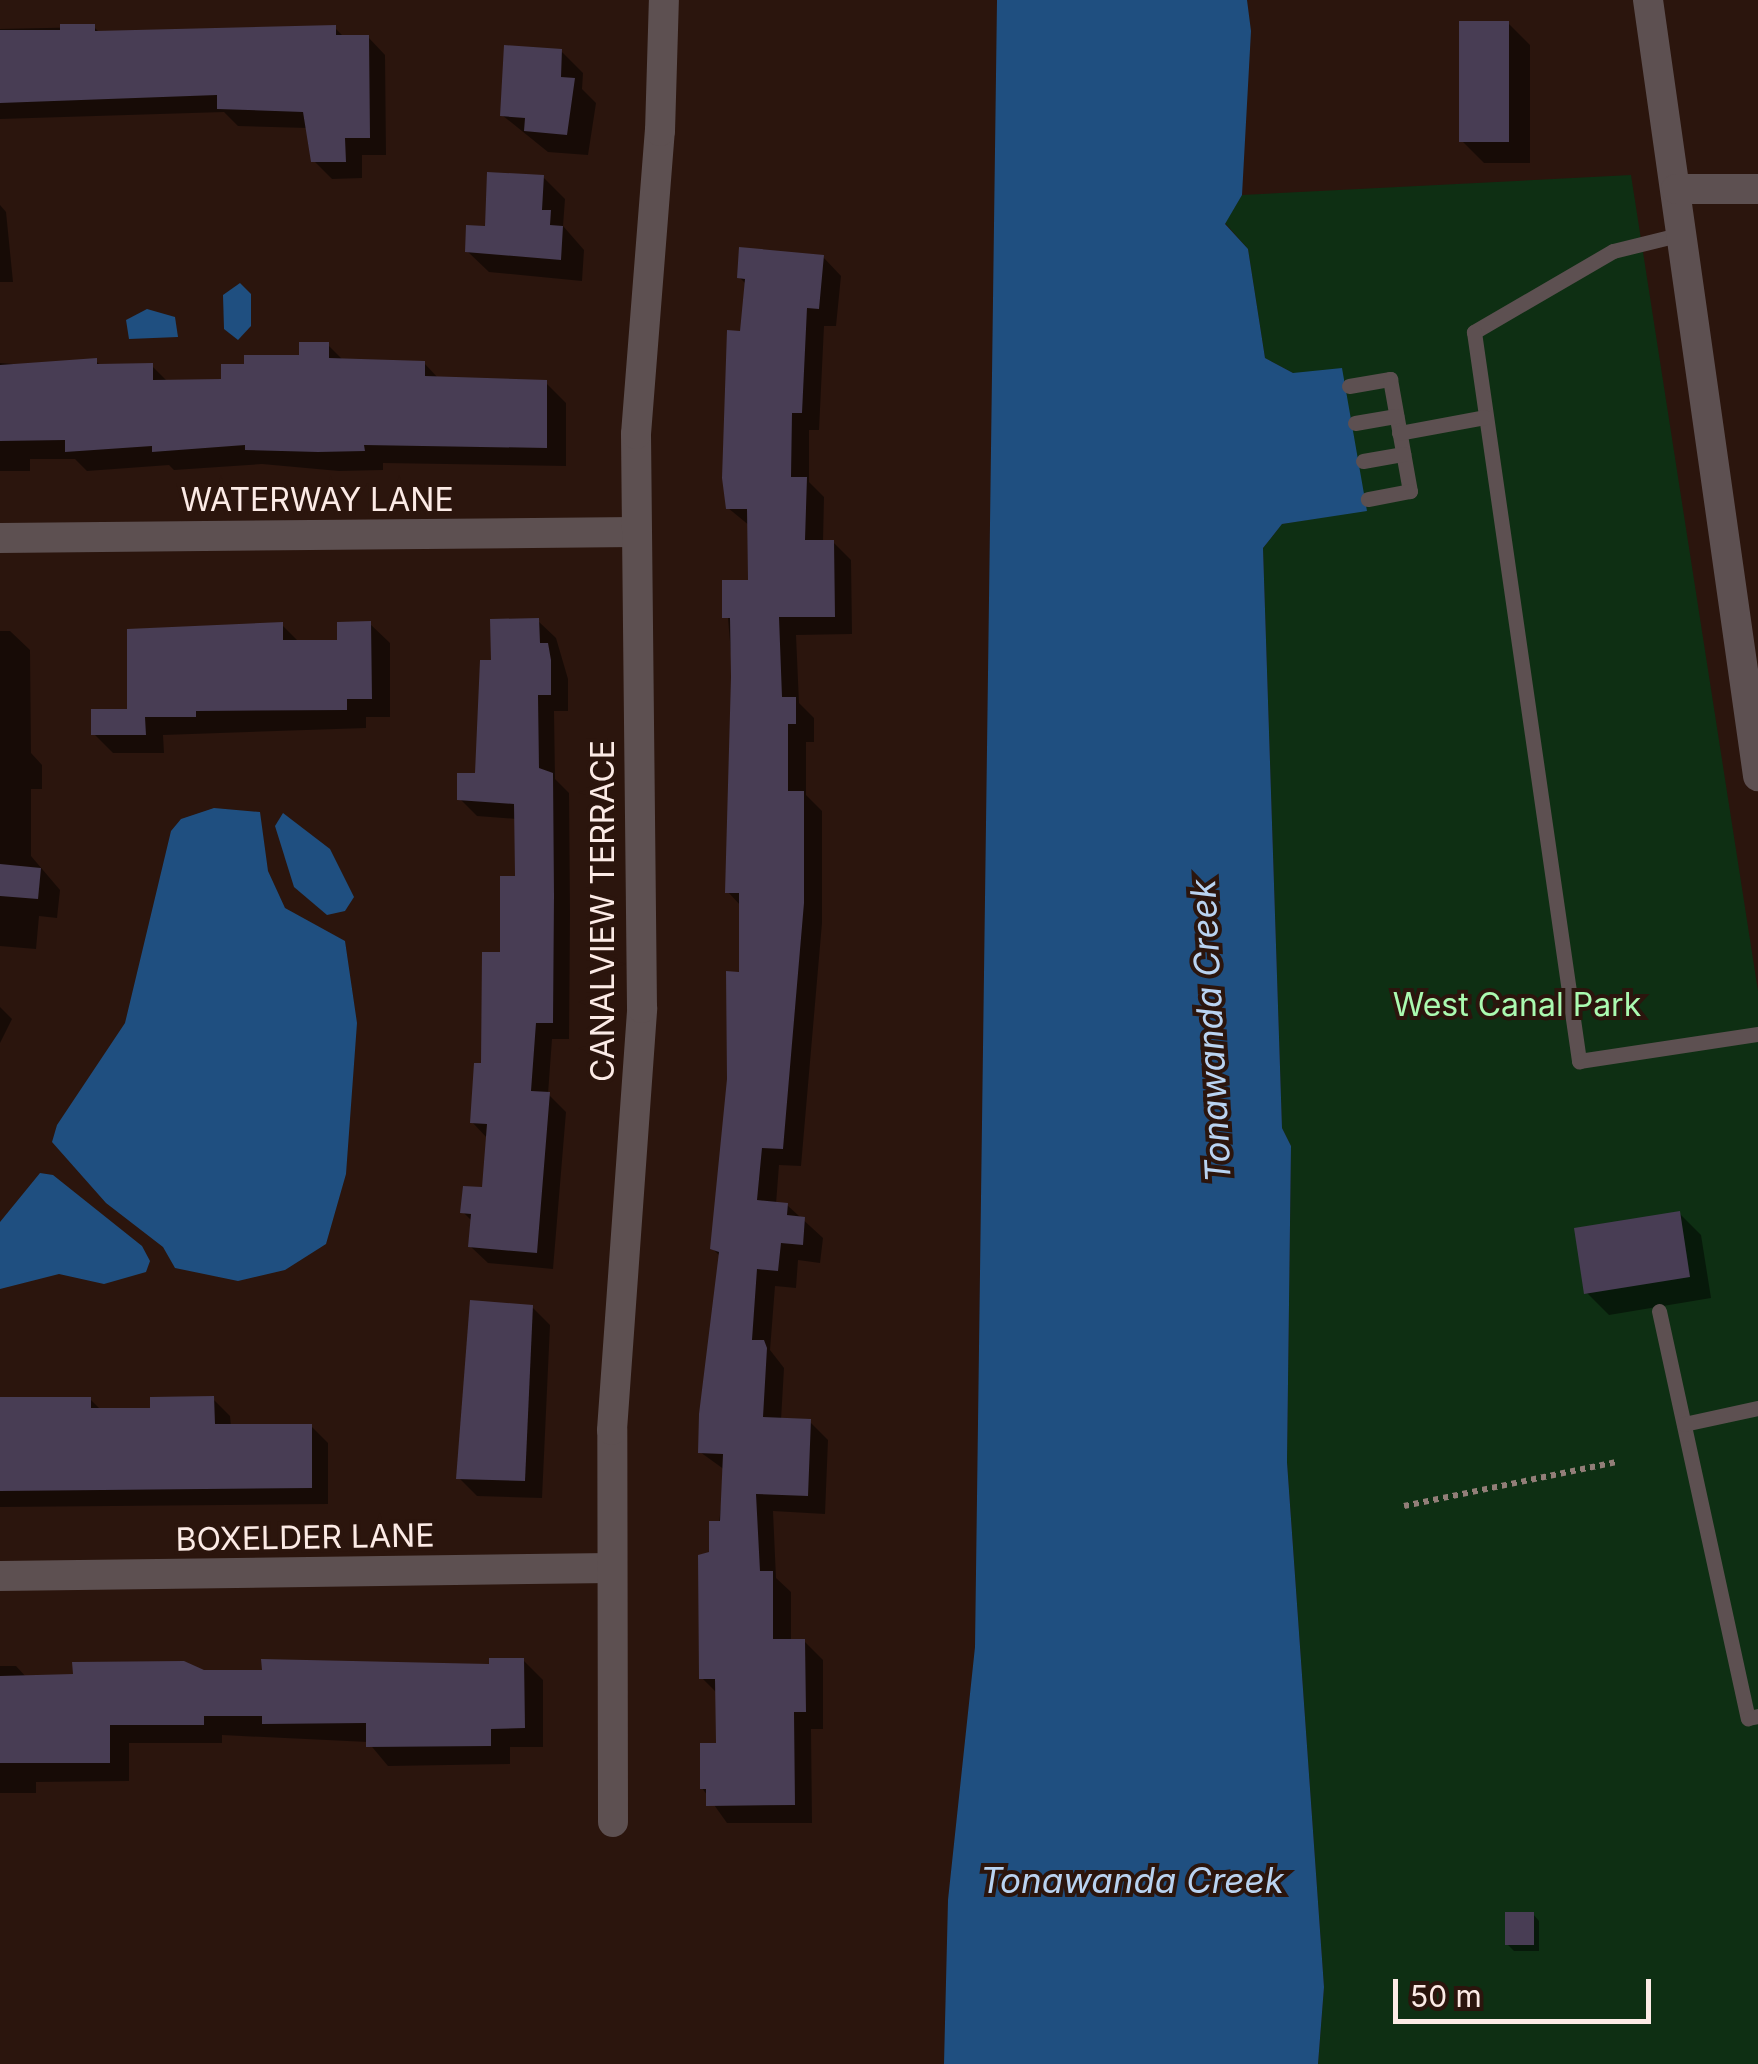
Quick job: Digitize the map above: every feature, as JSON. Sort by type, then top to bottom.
[{"type":"street","name":"CANALVIEW TERRACE","points":[[614,1822],[614,1402],[642,1008],[635,532],[638,370],[660,146],[664,0]]},
{"type":"street","points":[[1648,0],[1758,776]]},
{"type":"street","points":[[1676,190],[1758,189]]},
{"type":"street","name":"WATERWAY LANE","points":[[0,538],[635,532]]},
{"type":"street","name":"BOXELDER LANE","points":[[0,1576],[611,1568]]},
{"type":"lane","points":[[1682,234],[1613,251],[1474,332],[1579,1061],[1758,1034]]},
{"type":"lane","points":[[1349,386],[1390,379],[1410,491],[1368,499]]},
{"type":"lane","points":[[1355,423],[1485,417]]},
{"type":"lane","points":[[1362,461],[1403,454]]},
{"type":"lane","points":[[1659,1312],[1748,1718],[1758,1716]]},
{"type":"lane","points":[[1684,1424],[1758,1408]]},
{"type":"path","points":[[1404,1506],[1616,1462]]},
{"type":"green space","name":"West Canal Park","points":[[1631,175],[1758,991],[1758,2064],[1318,2064],[1324,1987],[1287,1462],[1291,1146],[1282,1128],[1263,548],[1282,524],[1366,510],[1293,373],[1265,358],[1248,249],[1225,223],[1242,195]]},
{"type":"water","name":"Tonawanda Creek","points":[[997,0],[1247,0],[1251,31],[1242,195],[1225,224],[1248,249],[1265,358],[1293,373],[1342,368],[1367,511],[1282,524],[1263,548],[1282,1128],[1291,1146],[1287,1462],[1324,1987],[1318,2064],[944,2064],[948,1900],[975,1647]]},
{"type":"water","points":[[240,283],[251,294],[251,326],[238,340],[224,329],[223,295]]},
{"type":"water","points":[[147,309],[175,317],[178,337],[129,339],[126,320]]},
{"type":"water","points":[[214,808],[260,812],[268,871],[285,908],[345,941],[357,1023],[346,1174],[326,1244],[285,1270],[238,1281],[175,1268],[163,1247],[106,1203],[52,1142],[57,1125],[125,1023],[171,831],[181,819]]},
{"type":"water","points":[[283,813],[330,849],[354,897],[345,911],[327,915],[294,887],[275,826]]},
{"type":"water","points":[[40,1173],[53,1175],[142,1246],[150,1261],[146,1272],[104,1284],[59,1274],[0,1289],[0,1222]]},
{"type":"building","points":[[1459,21],[1509,21],[1509,142],[1459,142]]},
{"type":"building","points":[[60,24],[95,24],[95,31],[336,25],[336,35],[369,35],[370,138],[345,138],[346,162],[311,162],[303,112],[217,109],[217,95],[0,103],[0,30],[60,30]]},
{"type":"building","points":[[504,45],[562,49],[561,77],[575,78],[567,135],[524,131],[525,118],[500,116]]},
{"type":"building","points":[[487,172],[544,175],[542,210],[551,210],[550,225],[563,226],[561,260],[465,252],[466,225],[485,226]]},
{"type":"building","points":[[739,247],[824,255],[819,309],[807,308],[802,413],[792,413],[791,477],[807,477],[805,540],[834,540],[835,617],[779,617],[782,697],[796,697],[796,724],[788,724],[788,791],[804,791],[804,903],[783,1149],[762,1148],[757,1200],[788,1203],[787,1215],[805,1217],[803,1245],[781,1243],[778,1271],[757,1269],[752,1340],[764,1340],[767,1348],[763,1417],[811,1419],[808,1496],[756,1494],[760,1571],[773,1571],[773,1639],[805,1639],[806,1712],[794,1712],[795,1805],[706,1806],[706,1789],[700,1789],[700,1743],[716,1743],[715,1679],[699,1679],[698,1555],[709,1552],[709,1521],[720,1521],[723,1454],[698,1453],[699,1414],[719,1252],[710,1249],[727,1079],[726,971],[739,972],[739,893],[725,893],[731,677],[730,618],[722,618],[722,580],[748,580],[747,509],[726,509],[722,478],[727,330],[740,331],[745,279],[737,278]]},
{"type":"building","points":[[299,342],[329,342],[329,358],[425,361],[425,376],[547,380],[547,448],[364,445],[365,451],[318,452],[245,450],[245,445],[152,452],[152,446],[65,452],[65,440],[0,441],[0,365],[97,358],[97,364],[153,363],[153,380],[221,379],[221,364],[244,364],[244,355],[299,355]]},
{"type":"building","points":[[539,618],[540,643],[548,643],[551,660],[551,695],[538,695],[539,768],[553,773],[554,896],[553,1023],[536,1023],[531,1091],[550,1092],[537,1253],[468,1247],[471,1214],[460,1213],[463,1186],[482,1187],[487,1124],[470,1123],[474,1063],[481,1063],[482,952],[500,952],[500,876],[515,876],[514,804],[457,800],[457,773],[475,773],[480,660],[491,660],[490,619]]},
{"type":"building","points":[[371,621],[372,699],[347,699],[347,710],[196,711],[196,717],[145,717],[146,735],[91,735],[91,709],[127,709],[127,629],[283,622],[283,640],[337,640],[337,622]]},
{"type":"building","points":[[0,864],[41,868],[38,899],[0,896]]},
{"type":"building","points":[[1680,1211],[1690,1277],[1584,1294],[1574,1228]]},
{"type":"building","points":[[470,1300],[533,1305],[525,1481],[456,1479]]},
{"type":"building","points":[[214,1396],[215,1424],[312,1424],[312,1488],[0,1491],[0,1397],[91,1397],[91,1408],[150,1408],[150,1397]]},
{"type":"building","points":[[489,1658],[524,1658],[525,1728],[491,1729],[491,1746],[366,1747],[366,1723],[262,1724],[262,1716],[204,1716],[204,1725],[110,1725],[110,1763],[0,1763],[0,1676],[73,1674],[72,1662],[184,1661],[204,1670],[262,1670],[261,1659],[489,1664]]},
{"type":"building","points":[[1505,1912],[1534,1912],[1534,1945],[1505,1945]]}]
